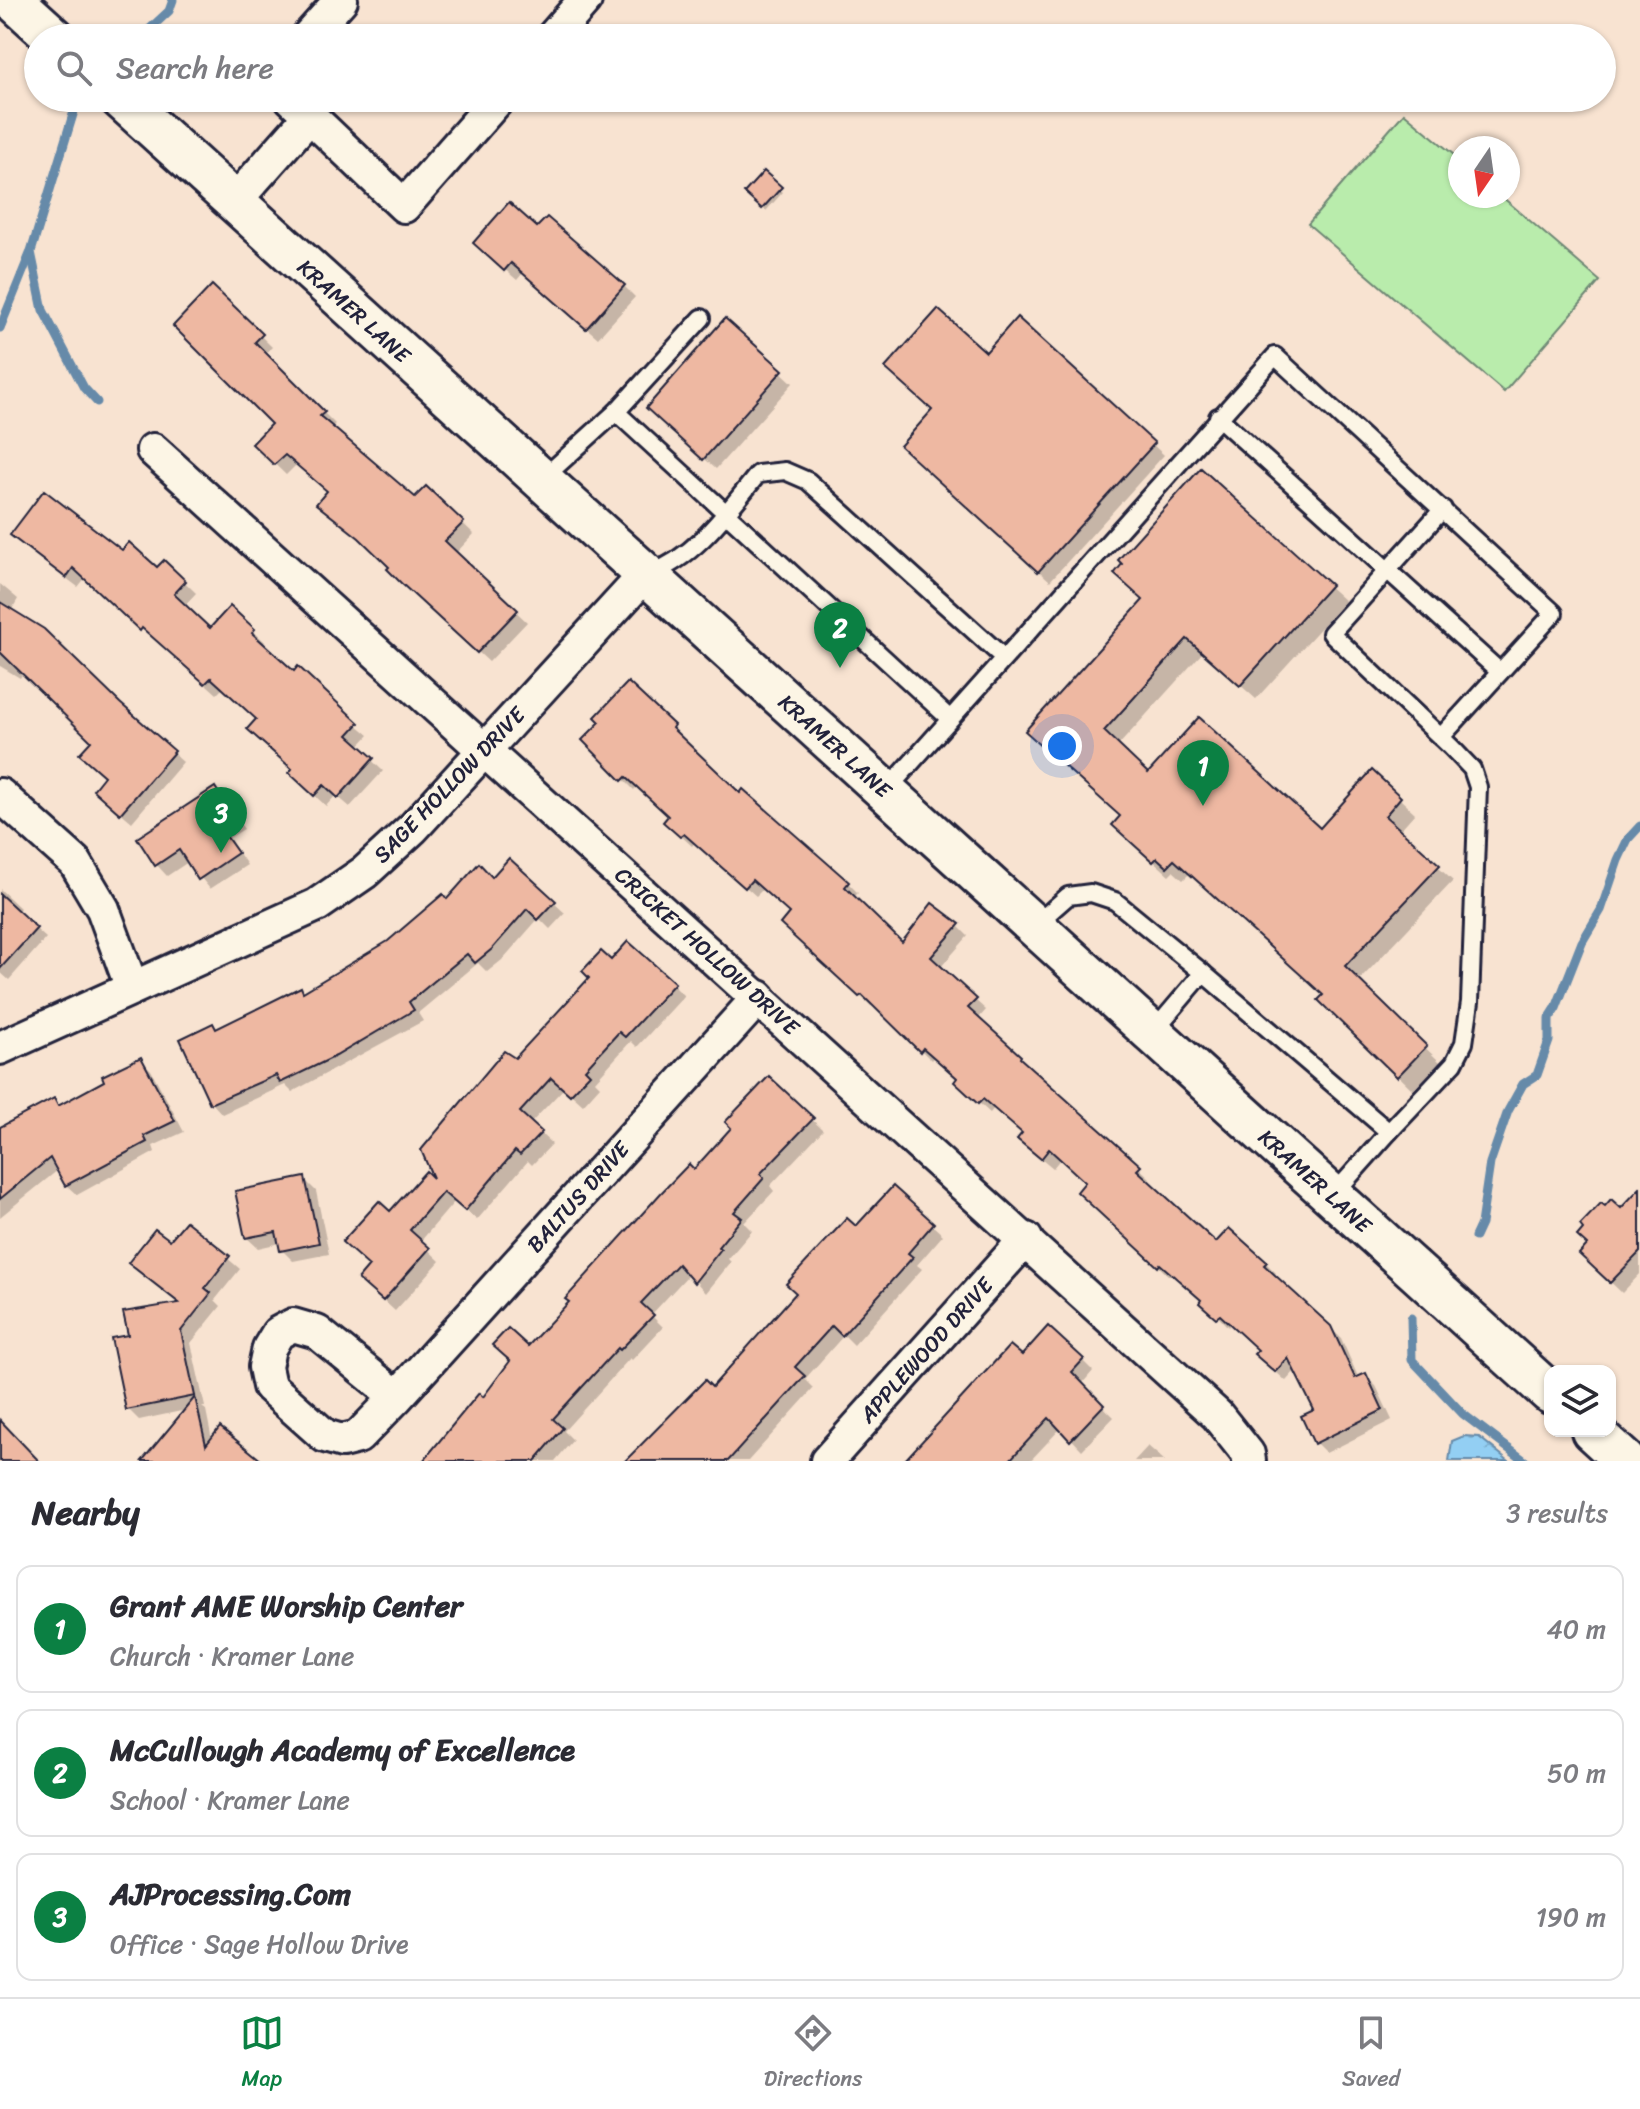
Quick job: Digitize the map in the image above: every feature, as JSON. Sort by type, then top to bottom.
[{"type":"street","points":[[13,0],[40,24]]},
{"type":"street","points":[[320,24],[341,0]]},
{"type":"street","points":[[564,24],[585,0]]},
{"type":"street","name":"KRAMER LANE","points":[[135,112],[1544,1388]]},
{"type":"street","points":[[234,202],[297,112]]},
{"type":"street","points":[[305,112],[404,206],[487,112]]},
{"type":"street","name":"CRICKET HOLLOW DRIVE","points":[[153,450],[1217,1415],[1248,1454],[1249,1461]]},
{"type":"street","name":"SAGE HOLLOW DRIVE","points":[[0,1048],[317,905],[365,872],[403,837],[645,575]]},
{"type":"street","points":[[0,795],[75,862],[103,909],[132,988]]},
{"type":"street","name":"BALTUS DRIVE","points":[[397,1397],[759,997]]},
{"type":"street","name":"APPLEWOOD DRIVE","points":[[827,1461],[1026,1239]]},
{"type":"street","points":[[1599,1437],[1625,1461]]},
{"type":"street","points":[[1631,1461],[1640,1450]]},
{"type":"lane","points":[[540,480],[616,412],[702,318]]},
{"type":"lane","points":[[886,792],[1275,356],[1554,613],[1441,737]]},
{"type":"lane","points":[[616,412],[950,719]]},
{"type":"lane","points":[[1218,417],[1500,672]]},
{"type":"lane","points":[[645,575],[683,557],[726,513],[758,474],[785,471],[808,481],[1004,658]]},
{"type":"lane","points":[[1332,1196],[1454,1063],[1464,1043],[1470,1002],[1478,787],[1472,769],[1331,633],[1443,509]]},
{"type":"lane","points":[[1034,926],[1068,896],[1091,893],[1115,901],[1389,1132]]},
{"type":"lane","points":[[1152,1033],[1203,973]]},
{"type":"green space","points":[[1404,113],[1448,150],[1448,208],[1515,208],[1600,281],[1504,392],[1308,224]]},
{"type":"water","points":[[1464,1436],[1479,1437],[1509,1461],[1449,1461],[1452,1441]]},
{"type":"building","points":[[764,171],[782,187],[762,209],[744,193]]},
{"type":"building","points":[[509,202],[537,227],[547,217],[625,285],[586,329],[511,263],[504,271],[473,243]]},
{"type":"building","points":[[212,285],[263,334],[255,342],[325,412],[320,416],[415,497],[426,486],[464,522],[445,541],[518,610],[477,653],[401,583],[359,538],[316,504],[327,491],[285,455],[274,465],[252,444],[271,424],[173,326]]},
{"type":"building","points":[[938,309],[986,352],[1017,317],[1155,443],[1038,572],[900,446],[932,410],[885,368]]},
{"type":"building","points":[[725,318],[783,370],[703,460],[646,408]]},
{"type":"building","points":[[1201,468],[1331,585],[1240,686],[1187,639],[1104,731],[1148,773],[1199,717],[1320,828],[1372,770],[1401,797],[1385,816],[1440,865],[1345,966],[1427,1046],[1397,1077],[1318,1000],[1323,995],[1174,860],[1167,867],[1157,858],[1153,862],[1112,825],[1120,816],[1025,731],[1143,600],[1114,574],[1122,564],[1118,560]]},
{"type":"building","points":[[44,490],[122,550],[129,542],[157,567],[164,560],[186,581],[174,594],[210,628],[230,606],[255,629],[252,633],[294,671],[298,666],[359,723],[348,735],[374,758],[338,798],[324,785],[314,796],[289,773],[292,769],[247,729],[256,719],[211,678],[205,684],[142,628],[140,631],[73,568],[66,578],[10,535]]},
{"type":"building","points":[[0,602],[44,629],[175,751],[120,814],[93,790],[104,776],[79,754],[91,741],[0,652]]},
{"type":"building","points":[[628,682],[740,793],[743,789],[849,882],[845,887],[902,942],[932,903],[960,924],[931,957],[977,999],[968,1008],[1141,1166],[1137,1170],[1216,1242],[1229,1228],[1267,1262],[1264,1265],[1331,1326],[1355,1378],[1366,1373],[1383,1410],[1314,1444],[1301,1416],[1314,1410],[1288,1358],[1275,1372],[1254,1354],[1258,1350],[1220,1315],[1216,1318],[1199,1303],[1201,1300],[1160,1264],[1158,1267],[1077,1192],[1085,1182],[1049,1149],[1041,1159],[1017,1139],[1022,1133],[983,1099],[978,1104],[954,1082],[957,1078],[923,1048],[920,1052],[862,995],[859,997],[780,924],[789,913],[752,880],[745,888],[684,834],[680,837],[663,822],[668,816],[626,777],[622,781],[582,740],[600,722],[595,717]]},
{"type":"building","points":[[215,787],[234,817],[219,826],[238,853],[198,880],[179,850],[155,866],[137,838]]},
{"type":"building","points":[[509,858],[556,901],[538,920],[527,909],[492,949],[475,963],[467,954],[409,1002],[414,1010],[336,1056],[280,1083],[276,1075],[210,1104],[180,1039],[213,1023],[216,1029],[301,987],[303,992],[388,941],[443,894],[447,899],[479,863],[492,877]]},
{"type":"building","points":[[0,894],[37,928],[0,969]]},
{"type":"building","points":[[628,941],[675,983],[625,1037],[619,1032],[585,1069],[590,1074],[570,1095],[551,1078],[520,1112],[542,1132],[520,1155],[515,1151],[465,1211],[443,1192],[410,1230],[430,1248],[383,1301],[358,1279],[369,1266],[342,1242],[379,1201],[390,1211],[426,1171],[433,1178],[421,1150],[504,1051],[515,1058],[589,978],[582,971],[601,951],[611,960]]},
{"type":"building","points":[[141,1057],[175,1121],[144,1136],[147,1142],[65,1186],[50,1158],[0,1199],[0,1127],[54,1098],[58,1106],[104,1081],[102,1076]]},
{"type":"building","points":[[769,1076],[814,1118],[760,1174],[764,1178],[734,1212],[742,1218],[694,1283],[678,1264],[641,1303],[654,1315],[620,1350],[618,1348],[553,1419],[563,1428],[535,1461],[423,1461],[479,1393],[483,1397],[510,1361],[492,1345],[508,1328],[528,1346],[569,1302],[565,1299],[661,1193],[689,1164],[694,1169],[731,1128],[725,1122]]},
{"type":"building","points":[[305,1177],[319,1243],[280,1251],[276,1232],[245,1238],[235,1191]]},
{"type":"building","points":[[893,1186],[934,1223],[908,1253],[913,1257],[842,1336],[832,1326],[795,1367],[805,1376],[728,1461],[625,1461],[705,1380],[712,1387],[796,1293],[786,1284],[847,1218],[856,1226]]},
{"type":"building","points":[[1640,1188],[1640,1252],[1610,1283],[1579,1254],[1587,1245],[1577,1236],[1583,1229],[1580,1225],[1601,1203],[1605,1206],[1611,1199],[1621,1208]]},
{"type":"building","points":[[186,1221],[230,1256],[205,1288],[211,1293],[181,1331],[195,1396],[126,1410],[111,1338],[128,1335],[123,1312],[179,1303],[128,1263],[155,1229],[170,1240]]},
{"type":"building","points":[[1048,1326],[1084,1359],[1072,1372],[1104,1405],[1070,1441],[1049,1418],[1009,1461],[904,1461],[1010,1345],[1022,1355]]},
{"type":"building","points":[[195,1397],[206,1445],[220,1427],[262,1461],[142,1461]]},
{"type":"building","points":[[0,1420],[39,1461],[0,1461]]},
{"type":"waterway","points":[[155,24],[169,11],[173,0]]},
{"type":"waterway","points":[[74,112],[31,252],[43,310],[84,388],[97,402]]},
{"type":"waterway","points":[[0,328],[30,254]]},
{"type":"waterway","points":[[1475,1237],[1481,1224],[1490,1163],[1508,1111],[1523,1084],[1537,1075],[1549,1041],[1549,1019],[1582,942],[1601,910],[1618,860],[1628,839],[1640,826]]},
{"type":"waterway","points":[[1411,1318],[1412,1360],[1463,1414],[1525,1461]]},
{"type":"place","name":"McCullough Academy of Excellence","points":[[840,668]]},
{"type":"place","name":"Grant AME Worship Center","points":[[1203,806]]},
{"type":"place","name":"AJProcessing.Com","points":[[221,853]]}]
